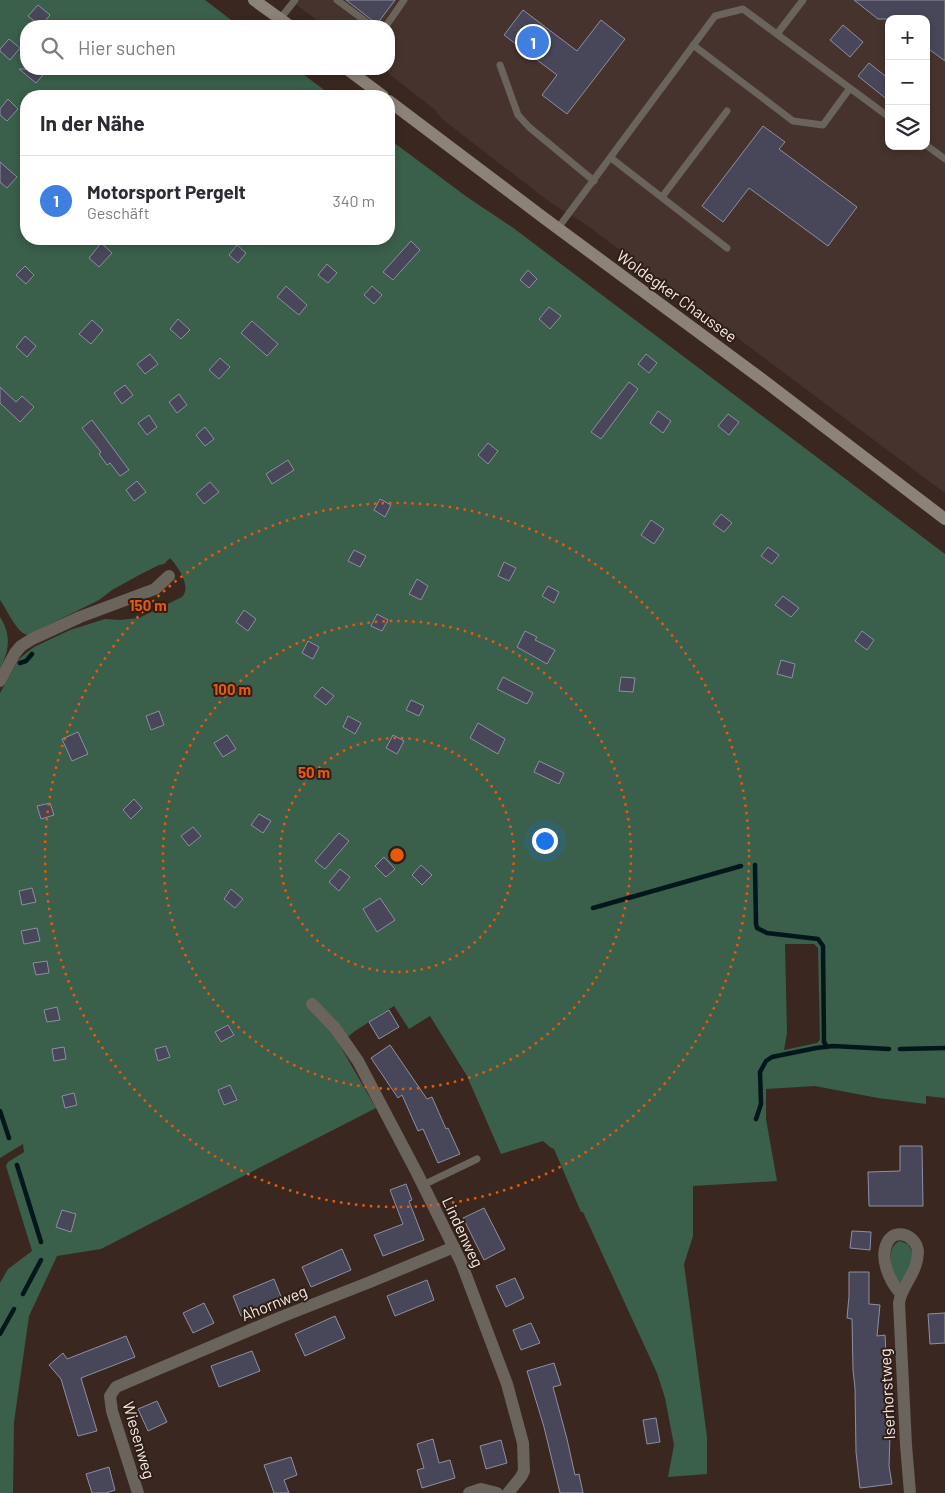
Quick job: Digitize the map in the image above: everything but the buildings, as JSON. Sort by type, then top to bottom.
[{"type":"main road","points":[[254,0],[281,20]]},
{"type":"main road","points":[[358,75],[376,90]]},
{"type":"main road","name":"Woldegker Chaussee","points":[[395,106],[768,383],[945,519]]},
{"type":"street","points":[[0,681],[15,653],[32,639],[80,617],[155,589],[169,576]]},
{"type":"street","name":"Lindenweg","points":[[312,1004],[335,1028],[358,1061],[454,1247],[507,1384],[523,1443],[524,1471],[521,1478],[508,1493]]},
{"type":"street","name":"Ahornweg","points":[[110,1396],[116,1388],[143,1376],[281,1317],[454,1247]]},
{"type":"street","name":"Iserhorstweg","points":[[900,1293],[905,1435],[910,1493]]},
{"type":"street","name":"Wiesenweg","points":[[110,1396],[112,1411],[138,1493]]},
{"type":"street","points":[[469,1493],[481,1489],[497,1493]]},
{"type":"lane","points":[[286,20],[295,0]]},
{"type":"lane","points":[[336,0],[364,20]]},
{"type":"lane","points":[[390,20],[404,0]]},
{"type":"lane","points":[[777,34],[803,0]]},
{"type":"lane","points":[[558,228],[715,16],[743,9],[885,114]]},
{"type":"lane","points":[[693,45],[793,121],[823,125],[850,88]]},
{"type":"lane","points":[[500,65],[518,115],[529,127],[594,181]]},
{"type":"lane","points":[[662,197],[726,111]]},
{"type":"lane","points":[[930,148],[945,159]]},
{"type":"lane","points":[[610,158],[727,248]]},
{"type":"lane","points":[[423,1184],[477,1160]]},
{"type":"shaded area","points":[[290,0],[945,0],[945,493],[584,223],[551,203],[442,119],[434,109],[391,75],[395,75],[395,20],[317,20]]},
{"type":"green space","points":[[0,0],[205,0],[231,20],[20,20],[20,75],[304,75],[324,90],[20,90],[20,245],[395,245],[395,143],[467,197],[512,227],[945,554],[945,1048],[928,1049],[945,1049],[945,1098],[926,1096],[926,1104],[878,1098],[815,1086],[766,1089],[766,1119],[777,1181],[693,1186],[693,1236],[684,1264],[707,1437],[707,1474],[668,1477],[674,1445],[665,1398],[657,1373],[583,1212],[581,1212],[554,1149],[543,1141],[501,1154],[467,1076],[430,1016],[409,1029],[394,1006],[355,1031],[339,1044],[376,1108],[101,1249],[57,1256],[29,1316],[14,1422],[13,1493],[0,1493],[0,1283],[8,1269],[32,1251],[6,1166],[8,1162],[24,1152],[23,1144],[0,1158],[0,693],[19,659],[34,647],[70,630],[105,619],[139,618],[182,597],[185,593],[185,583],[177,566],[170,558],[164,564],[112,590],[99,600],[28,635],[24,634],[16,626],[0,600]],"holes":[[[785,944],[814,944],[818,948],[820,1040],[817,1043],[784,1050],[787,1033]]]},
{"type":"green space","points":[[0,617],[4,623],[8,642],[6,655],[0,668]]},
{"type":"green space","points":[[899,1241],[908,1244],[913,1254],[904,1282],[899,1283],[892,1267],[891,1255],[894,1245]]},
{"type":"waterway","points":[[20,663],[26,661],[32,654]]},
{"type":"waterway","points":[[755,865],[757,928],[767,933],[818,939],[823,946],[824,1042],[827,1047]]},
{"type":"waterway","points":[[593,908],[741,866]]},
{"type":"waterway","points":[[756,1119],[761,1104],[760,1072],[766,1061],[772,1057],[833,1046],[889,1049]]},
{"type":"waterway","points":[[900,1049],[945,1048]]},
{"type":"waterway","points":[[0,1111],[9,1138]]},
{"type":"waterway","points":[[17,1165],[41,1242]]},
{"type":"waterway","points":[[23,1294],[41,1260]]},
{"type":"waterway","points":[[0,1334],[14,1309]]},
{"type":"place","name":"Motorsport Pergelt","points":[[533,42]]}]
